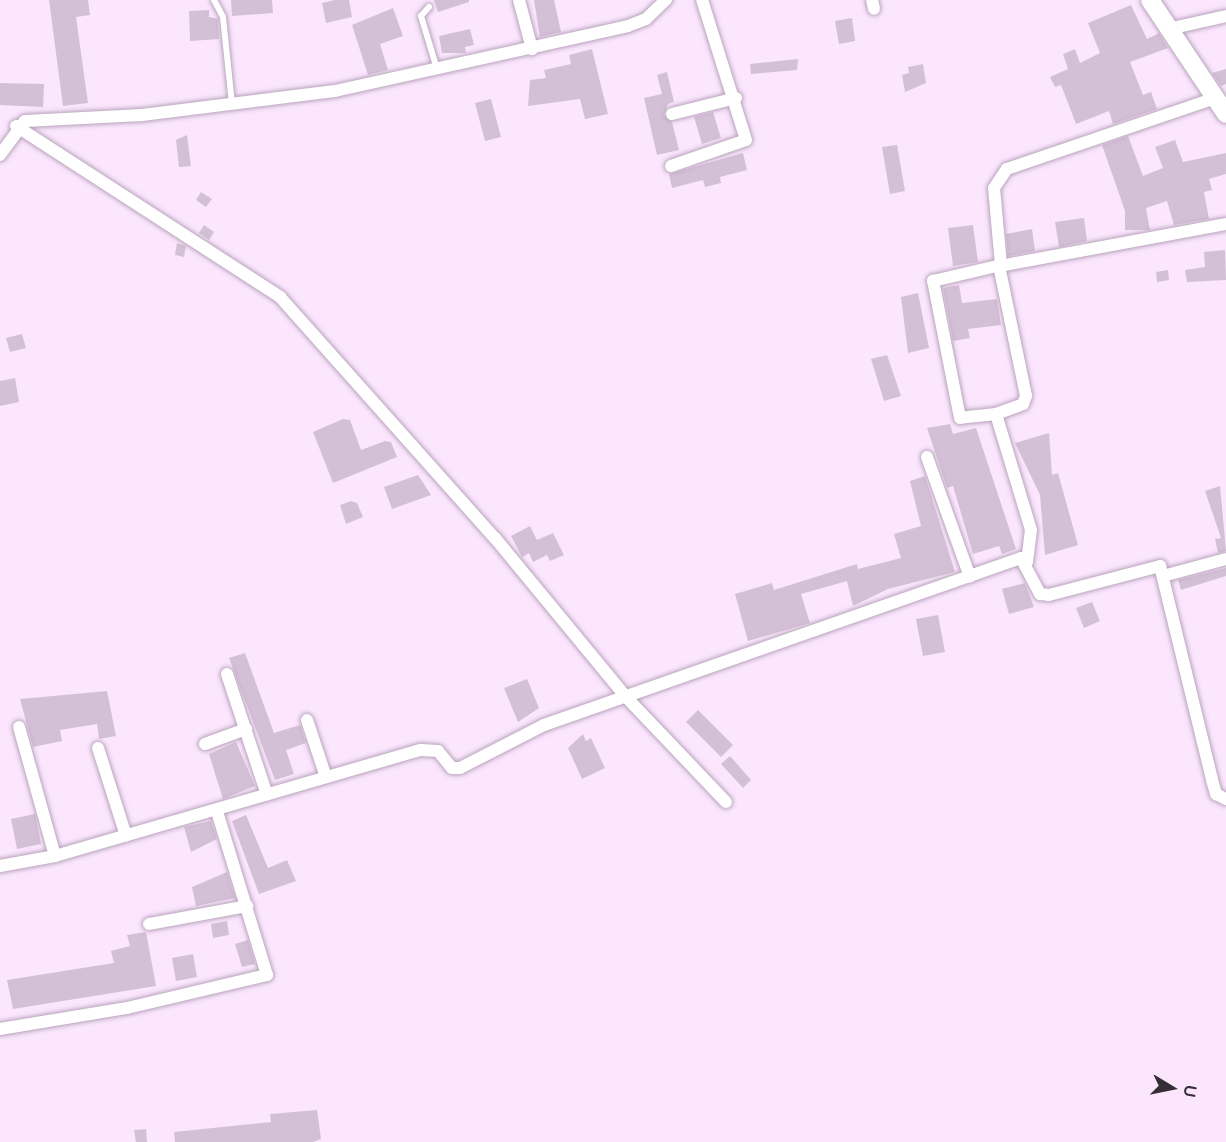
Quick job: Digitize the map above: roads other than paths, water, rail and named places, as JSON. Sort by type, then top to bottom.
[{"type":"street","points":[[519,0],[532,49]]},
{"type":"street","points":[[0,155],[16,126],[34,119],[232,105],[437,69],[628,26],[646,19],[666,0]]},
{"type":"street","points":[[671,166],[742,146],[747,133],[702,0]]},
{"type":"street","points":[[1150,0],[1226,114]]},
{"type":"street","points":[[1168,29],[1226,16]]},
{"type":"street","points":[[672,114],[736,98]]},
{"type":"street","points":[[1215,98],[1000,173],[994,188],[999,266],[1026,396],[1023,404],[996,414],[960,418],[932,287],[938,279],[999,266],[1226,224]]},
{"type":"street","points":[[16,126],[280,297],[495,538],[626,697],[726,802]]},
{"type":"street","points":[[996,414],[1031,530],[1027,562],[1040,594],[1152,564],[1160,566],[1212,780],[1216,794],[1226,799]]},
{"type":"street","points":[[927,457],[970,577]]},
{"type":"street","points":[[0,866],[55,856],[430,749],[460,768],[544,725],[1021,558],[1027,562]]},
{"type":"street","points":[[1163,576],[1226,559]]},
{"type":"street","points":[[227,674],[267,795]]},
{"type":"street","points":[[307,720],[326,777]]},
{"type":"street","points":[[19,727],[55,856]]},
{"type":"street","points":[[205,744],[246,729]]},
{"type":"street","points":[[98,748],[126,836]]},
{"type":"street","points":[[0,1029],[259,980],[267,975],[217,810]]},
{"type":"street","points":[[149,924],[247,906]]},
{"type":"lane","points":[[214,0],[223,17],[232,105]]},
{"type":"lane","points":[[429,7],[421,16],[437,69]]}]
